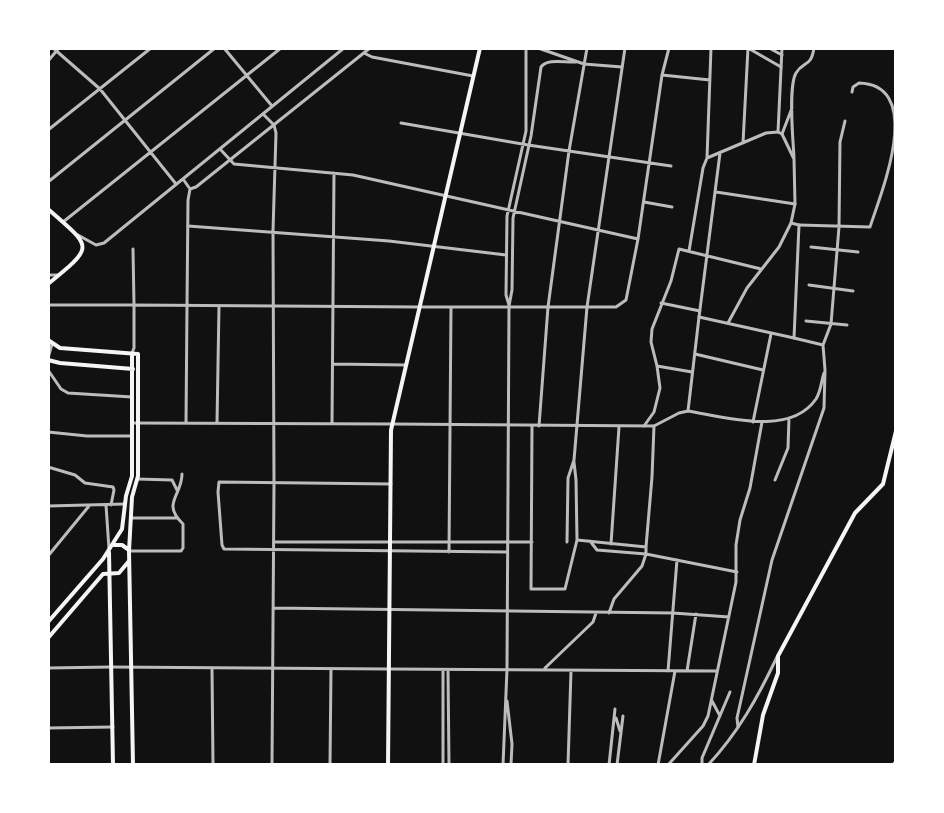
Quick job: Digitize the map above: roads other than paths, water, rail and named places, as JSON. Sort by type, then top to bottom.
[{"type":"main road","points":[[388,765],[392,424],[480,48]]},
{"type":"main road","points":[[48,209],[78,235],[83,243],[82,253],[77,261],[48,284]]},
{"type":"main road","points":[[48,340],[60,348],[138,354],[137,479],[132,497],[129,551],[133,765]]},
{"type":"main road","points":[[48,622],[109,551],[122,529],[132,476],[132,354]]},
{"type":"main road","points":[[48,359],[60,363],[138,369]]},
{"type":"main road","points":[[119,368],[125,371],[132,380]]},
{"type":"main road","points":[[754,765],[763,715],[778,673],[778,656],[855,513],[883,484],[896,431]]},
{"type":"main road","points":[[113,545],[122,545],[129,551]]},
{"type":"main road","points":[[109,551],[113,765]]},
{"type":"main road","points":[[48,638],[103,574],[115,574],[123,570],[129,560]]},
{"type":"street","points":[[48,130],[151,48]]},
{"type":"street","points":[[48,183],[215,48]]},
{"type":"street","points":[[224,48],[272,106]]},
{"type":"street","points":[[63,222],[281,48]]},
{"type":"street","points":[[78,235],[89,243],[100,246],[344,48]]},
{"type":"street","points":[[190,189],[196,188],[370,48]]},
{"type":"street","points":[[503,765],[507,669],[509,306],[512,290],[514,212],[526,131],[526,48]]},
{"type":"street","points":[[538,48],[584,64],[622,67]]},
{"type":"street","points":[[539,426],[548,307],[569,151],[587,48]]},
{"type":"street","points":[[532,426],[531,589],[565,588],[577,540],[574,460],[586,307],[625,48]]},
{"type":"street","points":[[48,305],[616,307],[628,296],[662,75],[669,48]]},
{"type":"street","points":[[689,252],[703,168],[707,158],[711,48]]},
{"type":"street","points":[[743,143],[748,48],[782,68]]},
{"type":"street","points":[[769,48],[782,55]]},
{"type":"street","points":[[782,48],[780,133],[794,159]]},
{"type":"street","points":[[728,323],[747,288],[779,247],[791,223],[795,204],[792,106],[796,72],[810,62],[814,48]]},
{"type":"street","points":[[48,61],[56,49],[100,89],[176,184]]},
{"type":"street","points":[[364,53],[372,57],[473,76]]},
{"type":"street","points":[[509,306],[506,295],[508,210],[525,145],[531,136],[541,67],[544,63],[576,62]]},
{"type":"street","points":[[662,75],[710,80]]},
{"type":"street","points":[[791,223],[870,227],[886,183],[893,145],[895,115],[890,99],[880,88],[859,83],[853,87],[852,92]]},
{"type":"street","points":[[780,133],[792,106]]},
{"type":"street","points":[[263,114],[274,125],[276,133],[273,231],[272,765]]},
{"type":"street","points":[[738,729],[737,718],[772,560],[824,408],[824,345],[831,324],[838,250],[840,142],[845,122]]},
{"type":"street","points":[[401,123],[525,145],[671,166]]},
{"type":"street","points":[[707,158],[766,133],[780,133]]},
{"type":"street","points":[[220,149],[238,165],[353,176],[638,239]]},
{"type":"street","points":[[688,411],[720,153]]},
{"type":"street","points":[[332,424],[334,173]]},
{"type":"street","points":[[183,179],[190,189],[186,423]]},
{"type":"street","points":[[716,192],[795,204]]},
{"type":"street","points":[[644,202],[672,207]]},
{"type":"street","points":[[794,338],[799,225]]},
{"type":"street","points":[[188,226],[333,236],[506,255]]},
{"type":"street","points":[[811,247],[858,252]]},
{"type":"street","points":[[132,354],[134,348],[133,249]]},
{"type":"street","points":[[643,427],[654,412],[660,388],[651,335],[671,281],[679,249],[761,269]]},
{"type":"street","points":[[48,275],[59,275]]},
{"type":"street","points":[[809,285],[853,291]]},
{"type":"street","points":[[661,303],[700,311]]},
{"type":"street","points":[[217,423],[219,306]]},
{"type":"street","points":[[449,552],[451,307]]},
{"type":"street","points":[[699,317],[824,345]]},
{"type":"street","points":[[806,321],[847,325]]},
{"type":"street","points":[[753,422],[771,334]]},
{"type":"street","points":[[48,359],[52,344]]},
{"type":"street","points":[[134,348],[138,354]]},
{"type":"street","points":[[695,354],[763,370]]},
{"type":"street","points":[[333,364],[406,365]]},
{"type":"street","points":[[657,366],[692,372]]},
{"type":"street","points":[[48,370],[61,389],[68,393],[132,397]]},
{"type":"street","points":[[132,423],[643,427],[654,426],[679,413],[688,411],[762,422],[789,418],[799,414],[814,402],[821,390],[825,370]]},
{"type":"street","points":[[775,480],[788,448],[789,418]]},
{"type":"street","points":[[668,765],[703,726],[708,716],[737,572],[737,535],[750,488],[762,422]]},
{"type":"street","points":[[610,551],[619,426]]},
{"type":"street","points":[[609,613],[614,599],[642,566],[646,554],[654,426]]},
{"type":"street","points":[[48,432],[87,436],[132,436]]},
{"type":"street","points":[[567,542],[568,478],[574,460]]},
{"type":"street","points":[[48,468],[75,475],[85,483],[113,487],[111,505]]},
{"type":"street","points":[[129,551],[182,551],[183,524],[176,518],[173,502],[182,474]]},
{"type":"street","points":[[137,479],[172,480],[177,490]]},
{"type":"street","points":[[391,484],[219,482],[219,527],[224,549],[507,552]]},
{"type":"street","points":[[48,506],[125,504]]},
{"type":"street","points":[[106,505],[109,551]]},
{"type":"street","points":[[48,556],[89,506]]},
{"type":"street","points":[[131,518],[176,518]]},
{"type":"street","points":[[577,540],[646,547]]},
{"type":"street","points":[[590,541],[597,550],[646,554],[737,572]]},
{"type":"street","points":[[274,542],[532,542]]},
{"type":"street","points":[[668,671],[677,560]]},
{"type":"street","points":[[273,608],[673,613],[729,617]]},
{"type":"street","points":[[544,669],[592,622],[596,613]]},
{"type":"street","points":[[687,671],[696,614]]},
{"type":"street","points":[[708,765],[738,729],[759,696],[778,656]]},
{"type":"street","points":[[48,668],[717,671]]},
{"type":"street","points":[[212,668],[213,765]]},
{"type":"street","points":[[330,765],[331,669]]},
{"type":"street","points":[[443,765],[446,670]]},
{"type":"street","points":[[446,670],[448,765]]},
{"type":"street","points":[[568,765],[571,670]]},
{"type":"street","points":[[658,765],[675,671]]},
{"type":"street","points":[[702,765],[702,758],[730,692]]},
{"type":"street","points":[[506,696],[510,719],[511,765]]},
{"type":"street","points":[[711,699],[720,717]]},
{"type":"street","points":[[609,765],[615,709]]},
{"type":"street","points":[[615,714],[621,733]]},
{"type":"street","points":[[617,765],[623,716]]},
{"type":"street","points":[[48,728],[113,727]]},
{"type":"street","points":[[893,765],[896,761]]}]
